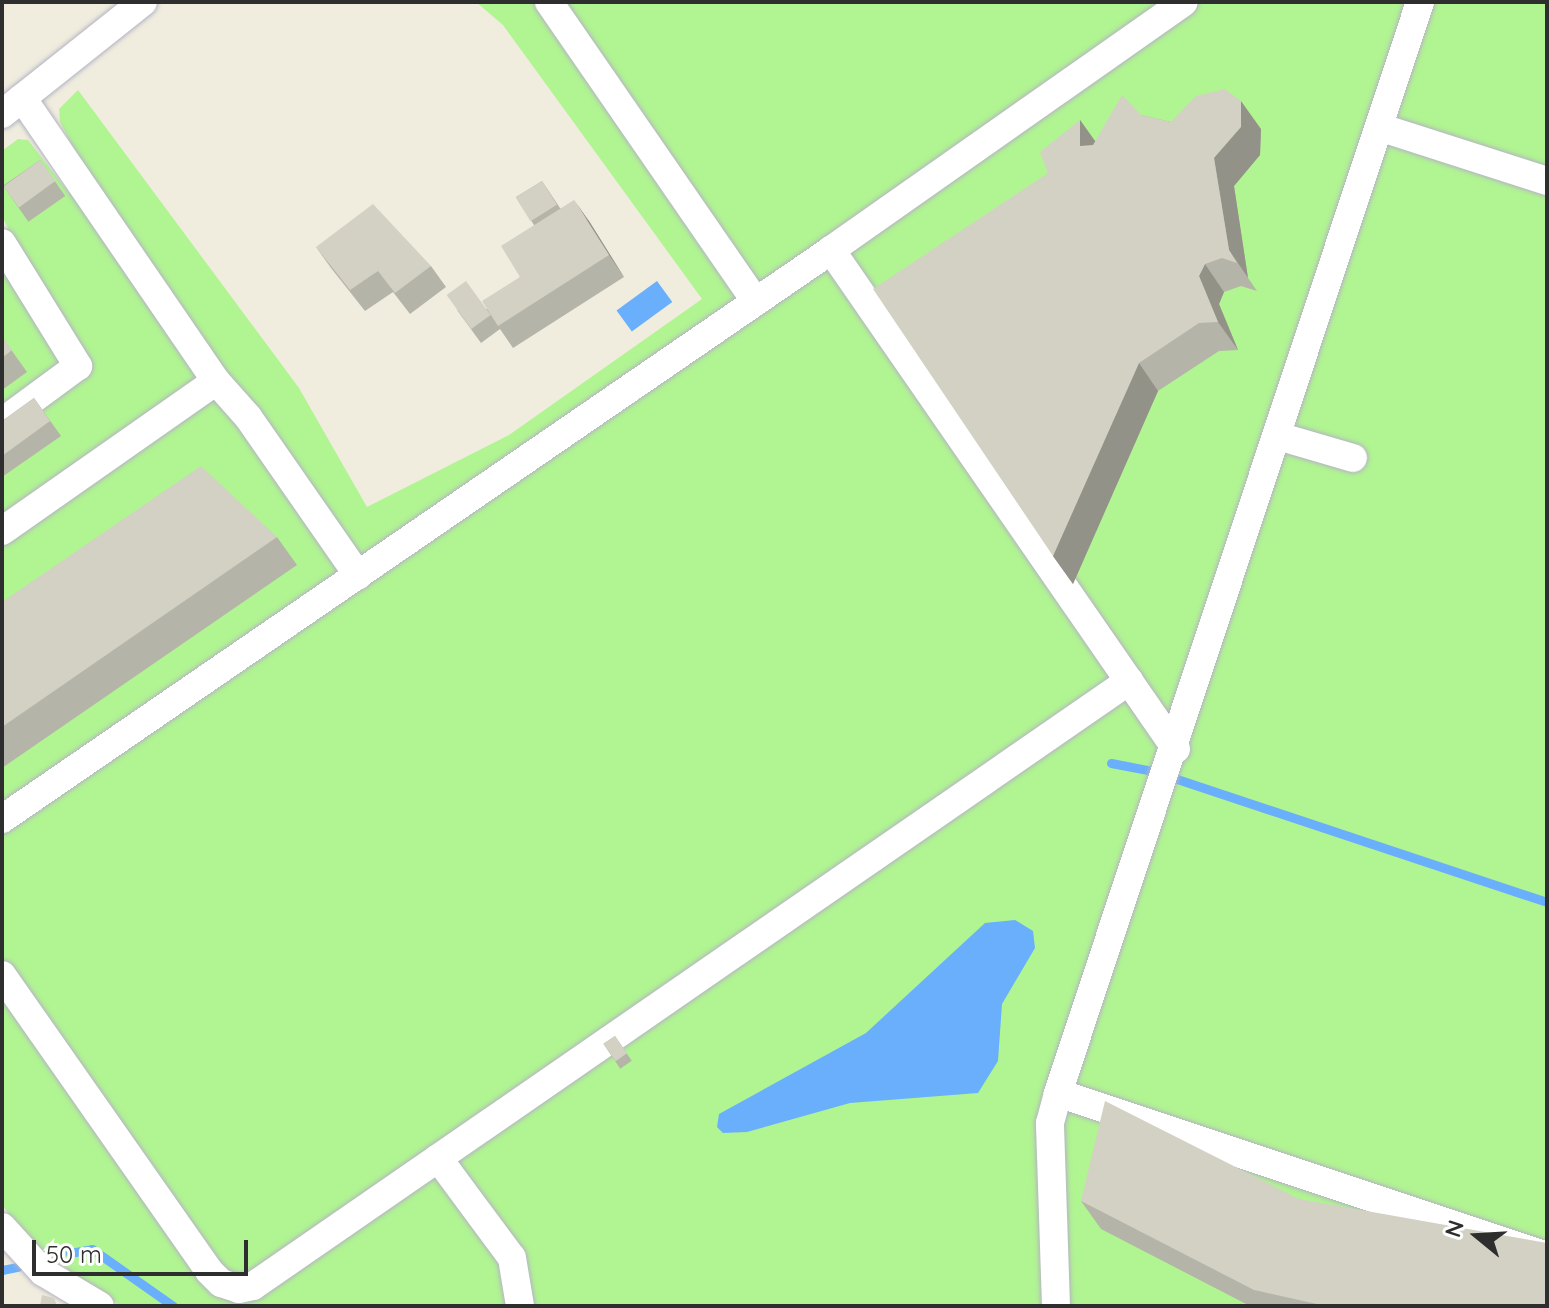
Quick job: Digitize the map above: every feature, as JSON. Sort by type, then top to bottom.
[{"type":"street","points":[[143,2],[12,106],[216,381],[248,417],[358,575]]},
{"type":"street","points":[[549,2],[756,302]]},
{"type":"street","points":[[4,813],[756,302],[1184,2]]},
{"type":"street","points":[[1056,1306],[1050,1123],[1058,1093],[1170,768],[1420,2]]},
{"type":"street","points":[[1379,127],[1547,181]]},
{"type":"street","points":[[2,422],[78,366],[3,248]]},
{"type":"street","points":[[831,250],[1129,681],[1170,768]]},
{"type":"street","points":[[2,531],[216,381]]},
{"type":"street","points":[[1278,436],[1353,458]]},
{"type":"street","points":[[2,975],[221,1283],[239,1289],[253,1286],[1129,681]]},
{"type":"street","points":[[1058,1093],[1547,1256]]},
{"type":"street","points":[[438,1158],[512,1258],[520,1306]]},
{"type":"street","points":[[1336,1215],[1342,1187]]},
{"type":"street","points":[[2,1227],[43,1272],[100,1306]]},
{"type":"green space","points":[[476,2],[1547,2],[1547,1306],[121,1306],[39,1249],[14,1222],[2,1204],[2,233],[8,228],[2,216],[2,151],[18,139],[28,140],[69,193],[90,179],[60,122],[59,109],[78,90],[299,388],[367,507],[509,435],[702,299],[503,25]]},
{"type":"water","points":[[657,281],[672,302],[632,331],[617,310]]},
{"type":"water","points":[[1015,920],[1033,931],[1035,948],[1002,1004],[998,1061],[978,1093],[850,1103],[747,1132],[723,1133],[717,1127],[719,1114],[866,1033],[985,923]]},
{"type":"building","points":[[1225,89],[1241,101],[1241,127],[1214,158],[1229,250],[1237,263],[1222,258],[1205,264],[1199,276],[1218,322],[1199,323],[1139,363],[1053,556],[873,289],[1048,173],[1040,152],[1080,120],[1080,146],[1093,145],[1122,95],[1141,115],[1171,122],[1196,96]]},
{"type":"building","points":[[40,160],[55,181],[19,207],[4,186]]},
{"type":"building","points":[[542,181],[557,205],[531,221],[516,197]]},
{"type":"building","points":[[574,200],[609,255],[498,326],[482,301],[520,277],[501,246]]},
{"type":"building","points":[[373,204],[431,266],[395,293],[378,271],[350,290],[316,247]]},
{"type":"building","points":[[466,281],[491,315],[471,329],[447,295]]},
{"type":"building","points":[[2,337],[12,350],[2,358]]},
{"type":"building","points":[[34,398],[50,421],[2,456],[2,421]]},
{"type":"building","points":[[201,466],[277,537],[2,727],[2,602]]},
{"type":"building","points":[[615,1036],[627,1053],[616,1061],[604,1044]]},
{"type":"building","points":[[1105,1101],[1299,1199],[1547,1243],[1547,1306],[1326,1306],[1254,1290],[1081,1201]]},
{"type":"building","points":[[42,1295],[54,1298],[57,1306],[40,1306]]},
{"type":"waterway","points":[[1111,763],[1153,771]]},
{"type":"waterway","points":[[1177,779],[1547,902]]},
{"type":"waterway","points":[[70,1253],[92,1249],[173,1306]]},
{"type":"waterway","points":[[2,1270],[18,1267]]}]
